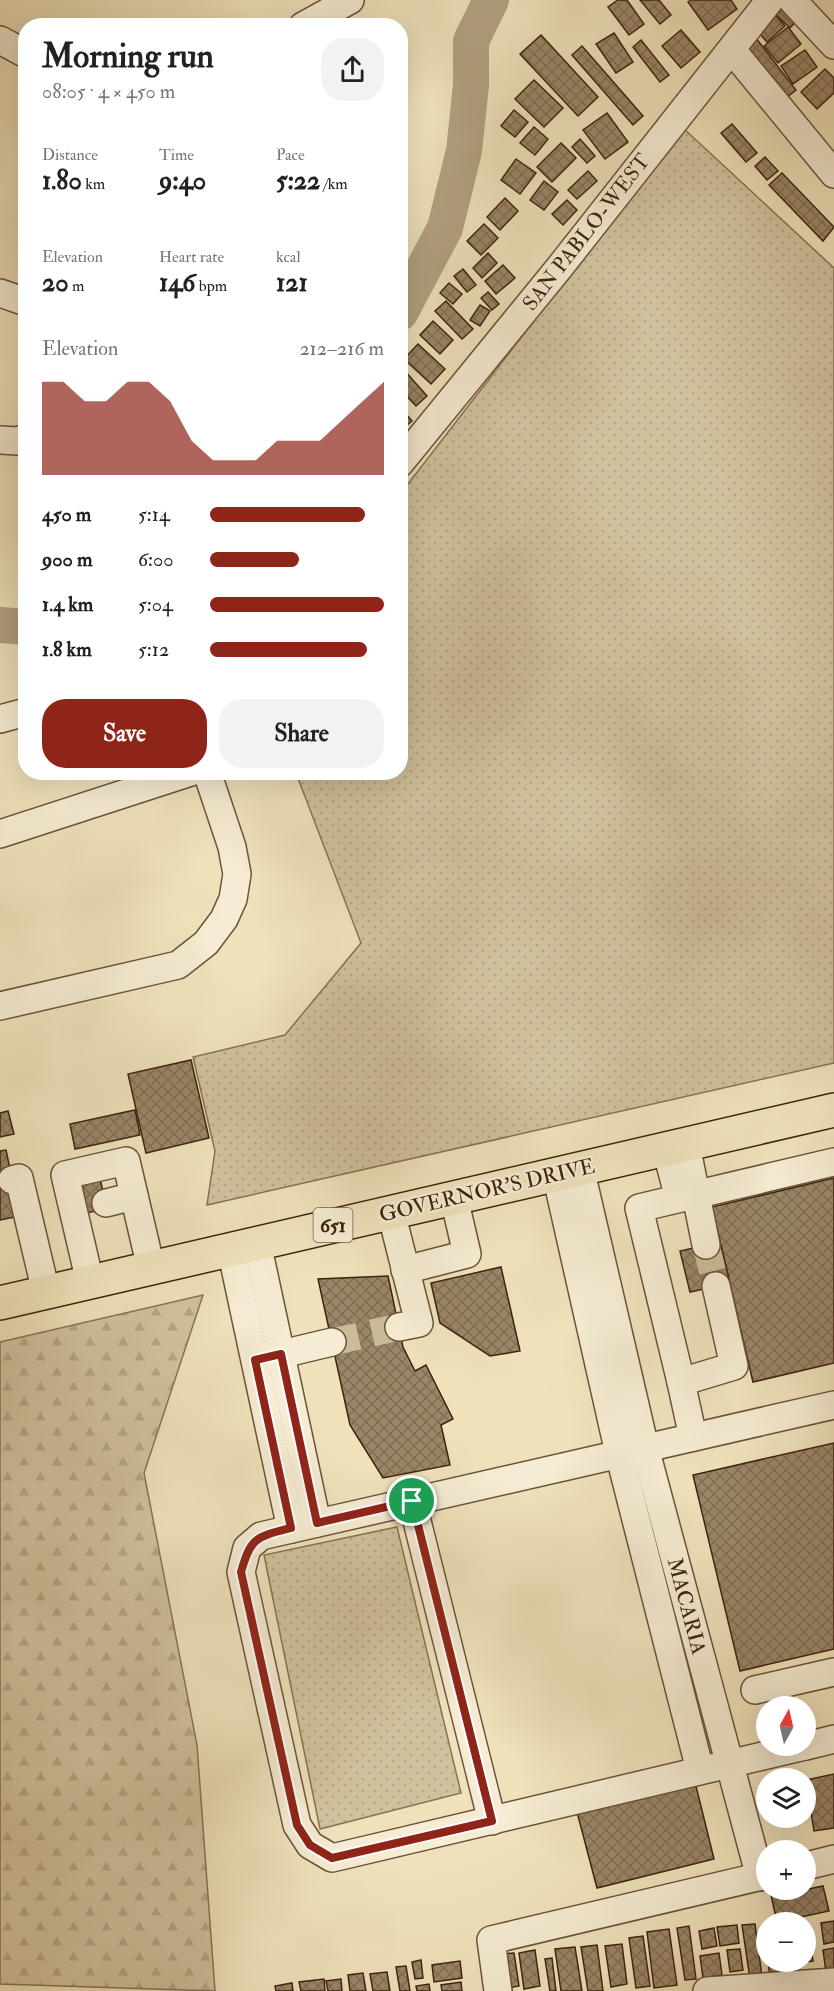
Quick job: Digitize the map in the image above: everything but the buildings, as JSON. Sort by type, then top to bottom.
[{"type":"highway","name":"GOVERNOR'S DRIVE","points":[[1,1298],[46,1292],[834,1110]]},
{"type":"street","points":[[317,18],[350,0]]},
{"type":"street","name":"SAN PABLO-WEST","points":[[408,454],[770,0]]},
{"type":"street","points":[[792,0],[834,45]]},
{"type":"street","points":[[0,40],[18,50]]},
{"type":"street","points":[[732,50],[834,174]]},
{"type":"street","points":[[0,293],[18,299]]},
{"type":"street","points":[[0,440],[18,440]]},
{"type":"street","points":[[0,719],[18,714]]},
{"type":"street","points":[[0,834],[166,780]]},
{"type":"street","points":[[0,1006],[178,965],[206,943],[224,919],[233,899],[237,874],[232,847],[210,780]]},
{"type":"street","points":[[676,1147],[688,1196],[706,1245]]},
{"type":"street","points":[[90,1282],[88,1207],[65,1175],[85,1170],[126,1161],[151,1268]]},
{"type":"street","points":[[693,1437],[639,1208],[834,1162]]},
{"type":"street","points":[[568,1171],[632,1451],[700,1770]]},
{"type":"street","points":[[12,1179],[19,1178],[46,1292]]},
{"type":"street","points":[[88,1207],[134,1196]]},
{"type":"street","points":[[405,1270],[467,1254],[454,1197]]},
{"type":"street","points":[[391,1212],[419,1323],[399,1327]]},
{"type":"street","points":[[244,1246],[281,1354],[317,1523]]},
{"type":"street","points":[[244,1246],[255,1360],[291,1528]]},
{"type":"street","points":[[681,1382],[734,1366],[716,1286]]},
{"type":"street","points":[[255,1360],[332,1342]]},
{"type":"street","points":[[762,1756],[332,1858],[310,1845],[297,1825],[241,1572],[248,1548],[261,1536],[834,1404]]},
{"type":"street","name":"MACARIA","points":[[632,1451],[756,1854]]},
{"type":"street","points":[[412,1501],[492,1821]]},
{"type":"street","points":[[755,1690],[834,1672]]},
{"type":"street","points":[[816,1743],[834,1739]]},
{"type":"street","points":[[816,1863],[834,1858]]},
{"type":"street","points":[[498,1991],[491,1940],[756,1878]]},
{"type":"street","points":[[707,1991],[834,1982]]},
{"type":"green space","points":[[683,128],[834,268],[834,1063],[207,1205],[215,1151],[193,1057],[285,1035],[361,943],[299,780],[408,780],[408,484]]},
{"type":"green space","points":[[203,1295],[144,1473],[197,1745],[215,1991],[0,1984],[0,1342]]},
{"type":"green space","points":[[397,1527],[461,1793],[320,1829],[264,1555]]},
{"type":"waterway","points":[[408,298],[445,228],[464,151],[471,85],[471,41],[491,0]]},
{"type":"waterway","points":[[0,625],[18,626]]},
{"type":"tunnel","points":[[706,1245],[716,1286]]},
{"type":"tunnel","points":[[332,1342],[399,1327]]},
{"type":"route","points":[[281,1354],[317,1523],[412,1501],[492,1821],[332,1858],[310,1845],[297,1825],[241,1572],[248,1548],[261,1536],[291,1528],[255,1360],[281,1354]]}]
